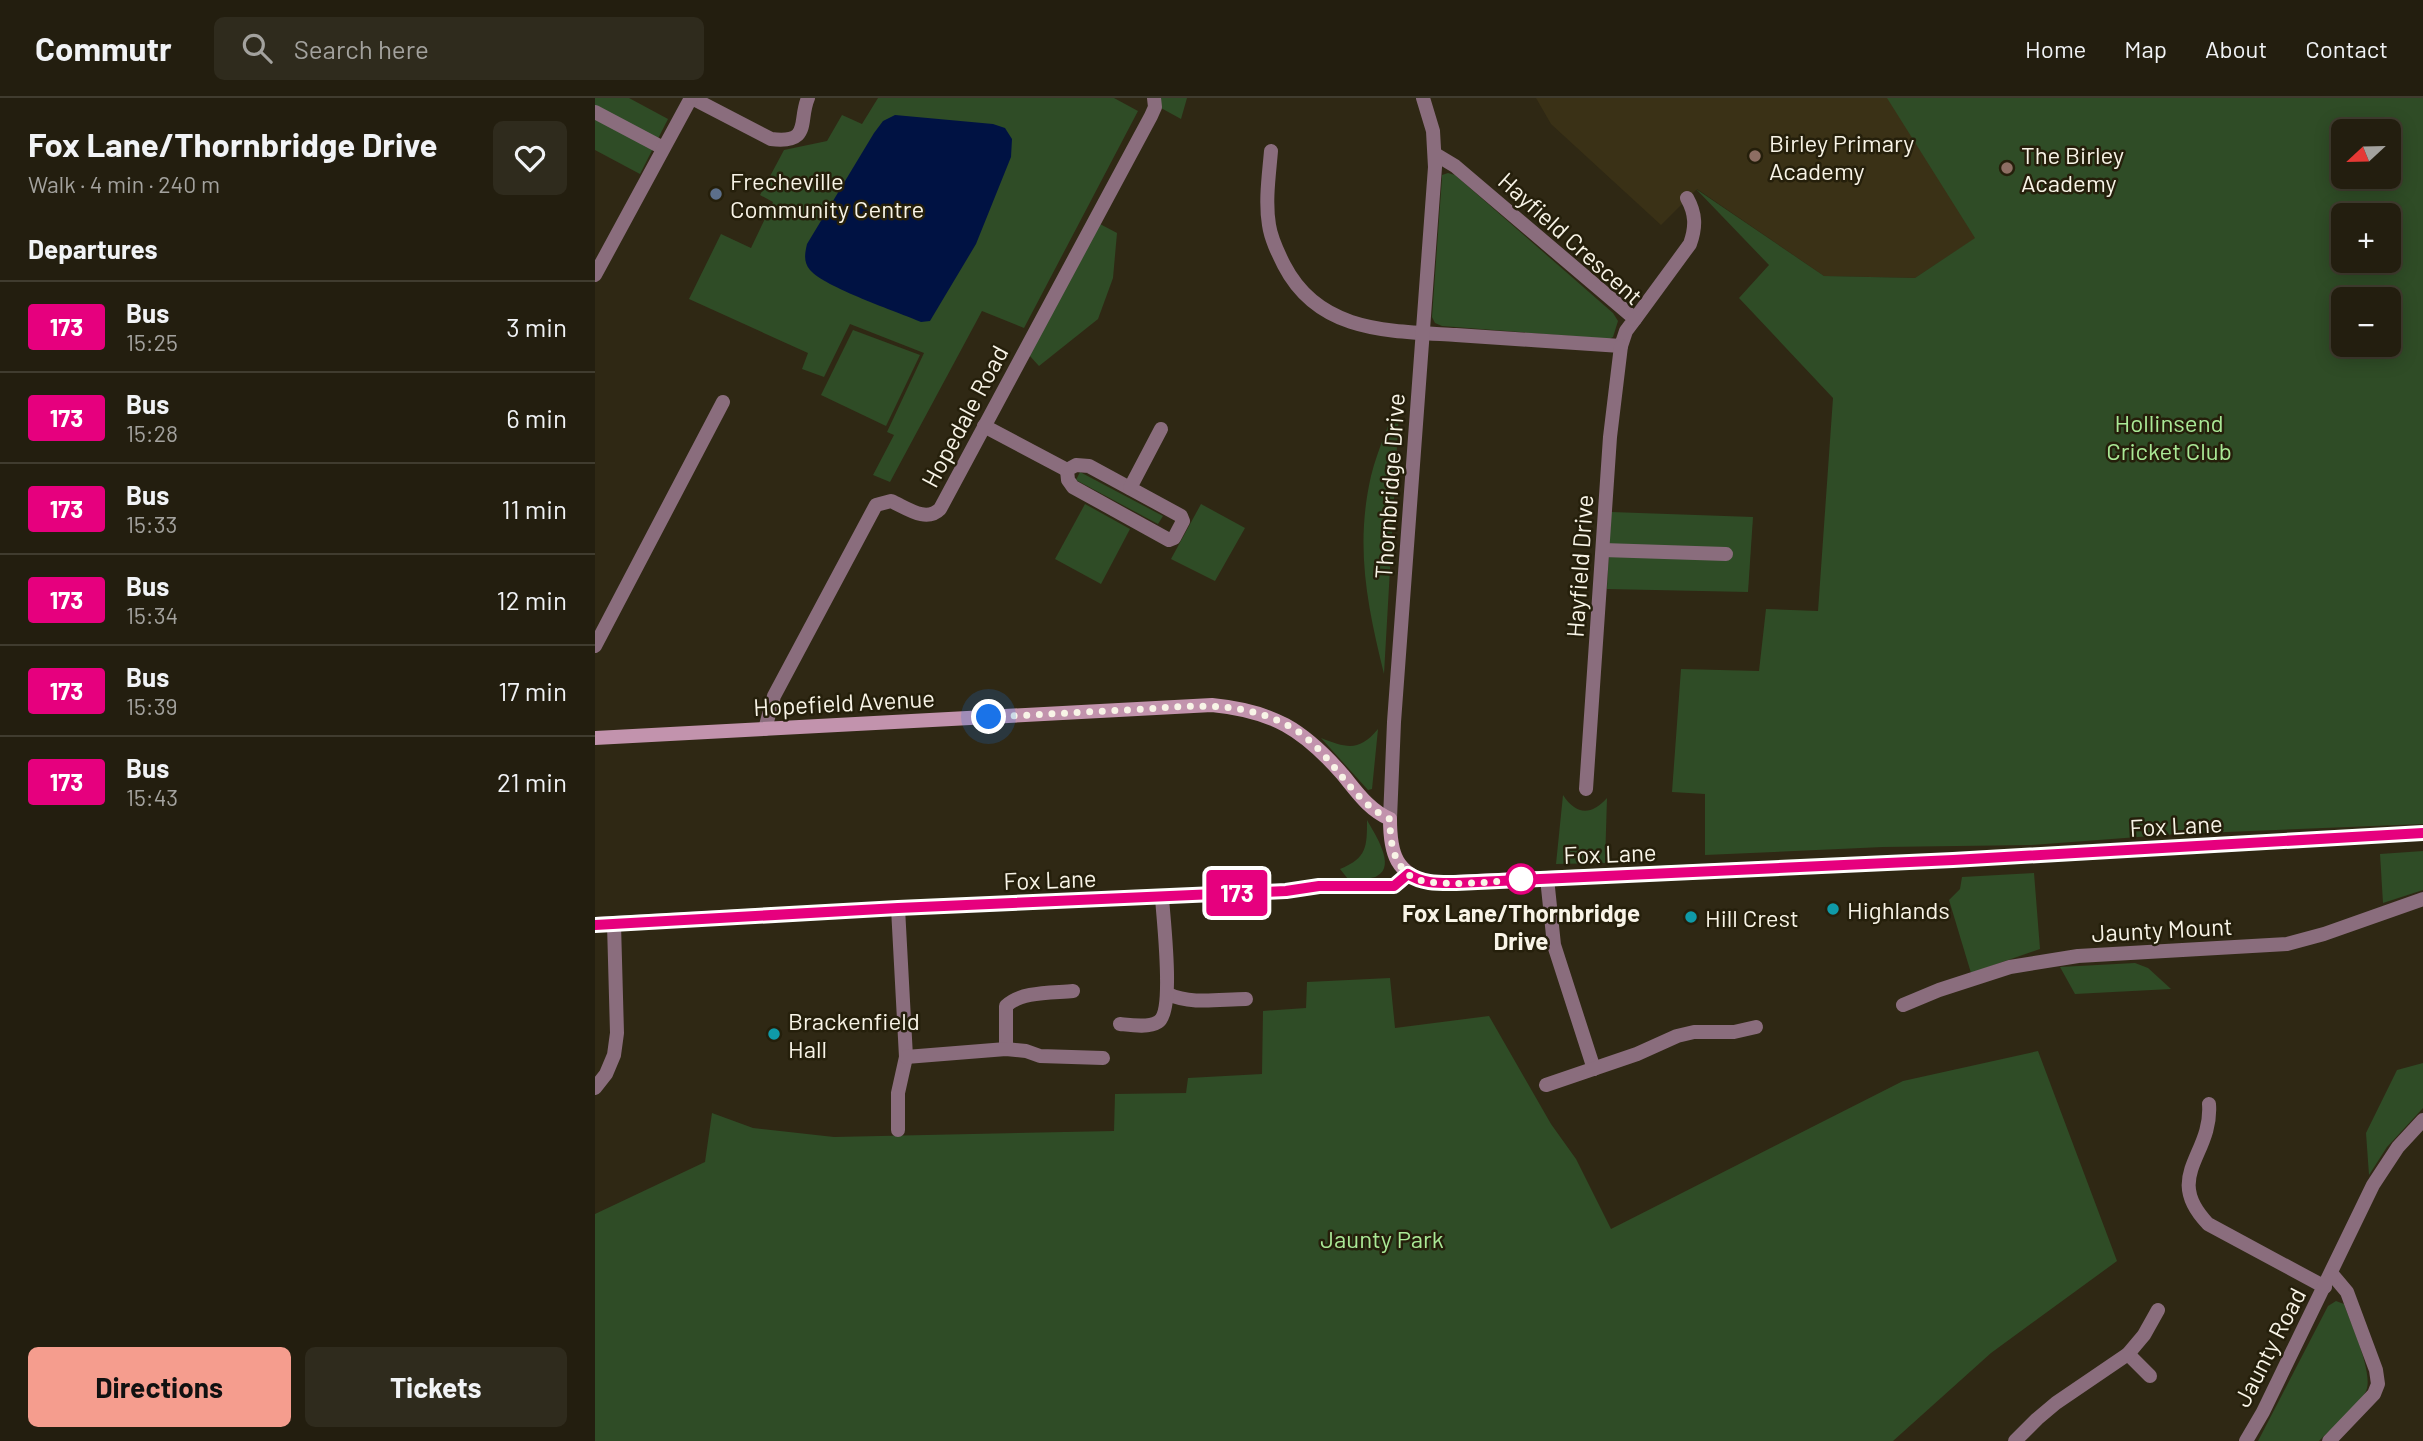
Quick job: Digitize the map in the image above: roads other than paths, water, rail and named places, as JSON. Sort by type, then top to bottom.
[{"type":"street","points":[[595,275],[691,98],[771,139],[782,140],[793,137],[801,130],[808,98]]},
{"type":"street","name":"Hopedale Road","points":[[765,729],[774,696],[876,505],[891,501],[926,516],[934,515],[940,509],[1151,116],[1155,107],[1154,98]]},
{"type":"street","name":"Thornbridge Drive","points":[[1408,874],[1395,855],[1390,819],[1394,722],[1435,154],[1433,131],[1423,98]]},
{"type":"street","points":[[595,112],[663,148]]},
{"type":"street","name":"Hayfield Crescent","points":[[1271,151],[1269,227],[1277,250],[1301,291],[1321,309],[1341,320],[1363,327],[1621,345],[1626,331],[1635,319],[1455,166],[1435,154]]},
{"type":"street","points":[[1635,319],[1690,244],[1695,216],[1687,198]]},
{"type":"street","name":"Hayfield Drive","points":[[1586,789],[1610,437],[1621,345]]},
{"type":"street","points":[[595,646],[723,402]]},
{"type":"street","points":[[984,426],[1067,470]]},
{"type":"street","points":[[1131,488],[1161,429]]},
{"type":"street","points":[[1076,464],[1089,466],[1181,516],[1183,522],[1174,538],[1169,540],[1073,487],[1068,480],[1067,470],[1076,464]]},
{"type":"street","points":[[1603,550],[1726,554]]},
{"type":"street","name":"Hopefield Avenue","points":[[595,738],[1212,705],[1265,715],[1297,731],[1326,755],[1371,808],[1390,819]]},
{"type":"street","name":"Fox Lane","points":[[595,925],[1286,891],[1319,886],[1394,886],[1408,874],[1415,879],[1431,883],[1944,861],[2423,833]]},
{"type":"street","points":[[1547,878],[1554,945],[1594,1069]]},
{"type":"street","points":[[1120,1024],[1146,1025],[1158,1022],[1164,1015],[1168,994],[1162,897]]},
{"type":"street","name":"Jaunty Mount","points":[[1903,1006],[1939,990],[2010,967],[2078,956],[2287,944],[2324,934],[2423,899]]},
{"type":"street","points":[[898,908],[907,1057],[898,1093],[898,1130]]},
{"type":"street","points":[[595,1088],[614,1055],[617,1033],[614,923]]},
{"type":"street","points":[[1006,1049],[1006,1006],[1009,1003],[1031,996],[1073,991]]},
{"type":"street","points":[[1168,994],[1178,999],[1246,999]]},
{"type":"street","points":[[1546,1085],[1637,1054],[1677,1036],[1693,1032],[1734,1032],[1756,1027]]},
{"type":"street","points":[[907,1057],[1006,1049],[1026,1051],[1039,1056],[1103,1058]]},
{"type":"street","points":[[2209,1104],[2208,1129],[2190,1173],[2188,1186],[2189,1198],[2196,1211],[2208,1224],[2325,1287]]},
{"type":"street","name":"Jaunty Road","points":[[2246,1441],[2263,1412],[2382,1169],[2423,1119]]},
{"type":"street","name":"Jaunty Road","points":[[2329,1441],[2374,1394],[2378,1384],[2376,1370],[2347,1292],[2331,1273]]},
{"type":"street","points":[[2015,1441],[2056,1404],[2128,1354],[2144,1335],[2158,1310]]},
{"type":"street","points":[[2128,1354],[2150,1376]]},
{"type":"place","name":"Birley Primary Academy","points":[[1755,156]]},
{"type":"place","name":"The Birley Academy","points":[[2007,168]]},
{"type":"place","name":"Frecheville Community Centre","points":[[716,194]]},
{"type":"place","name":"Fox Lane/Thornbridge Drive","points":[[1521,879]]},
{"type":"place","name":"Highlands","points":[[1833,909]]},
{"type":"place","name":"Hill Crest","points":[[1691,917]]},
{"type":"place","name":"Brackenfield Hall","points":[[774,1034]]},
{"type":"park label","name":"Hollinsend Cricket Club","points":[[2169,436]]},
{"type":"park label","name":"Jaunty Park","points":[[1382,1238]]}]
